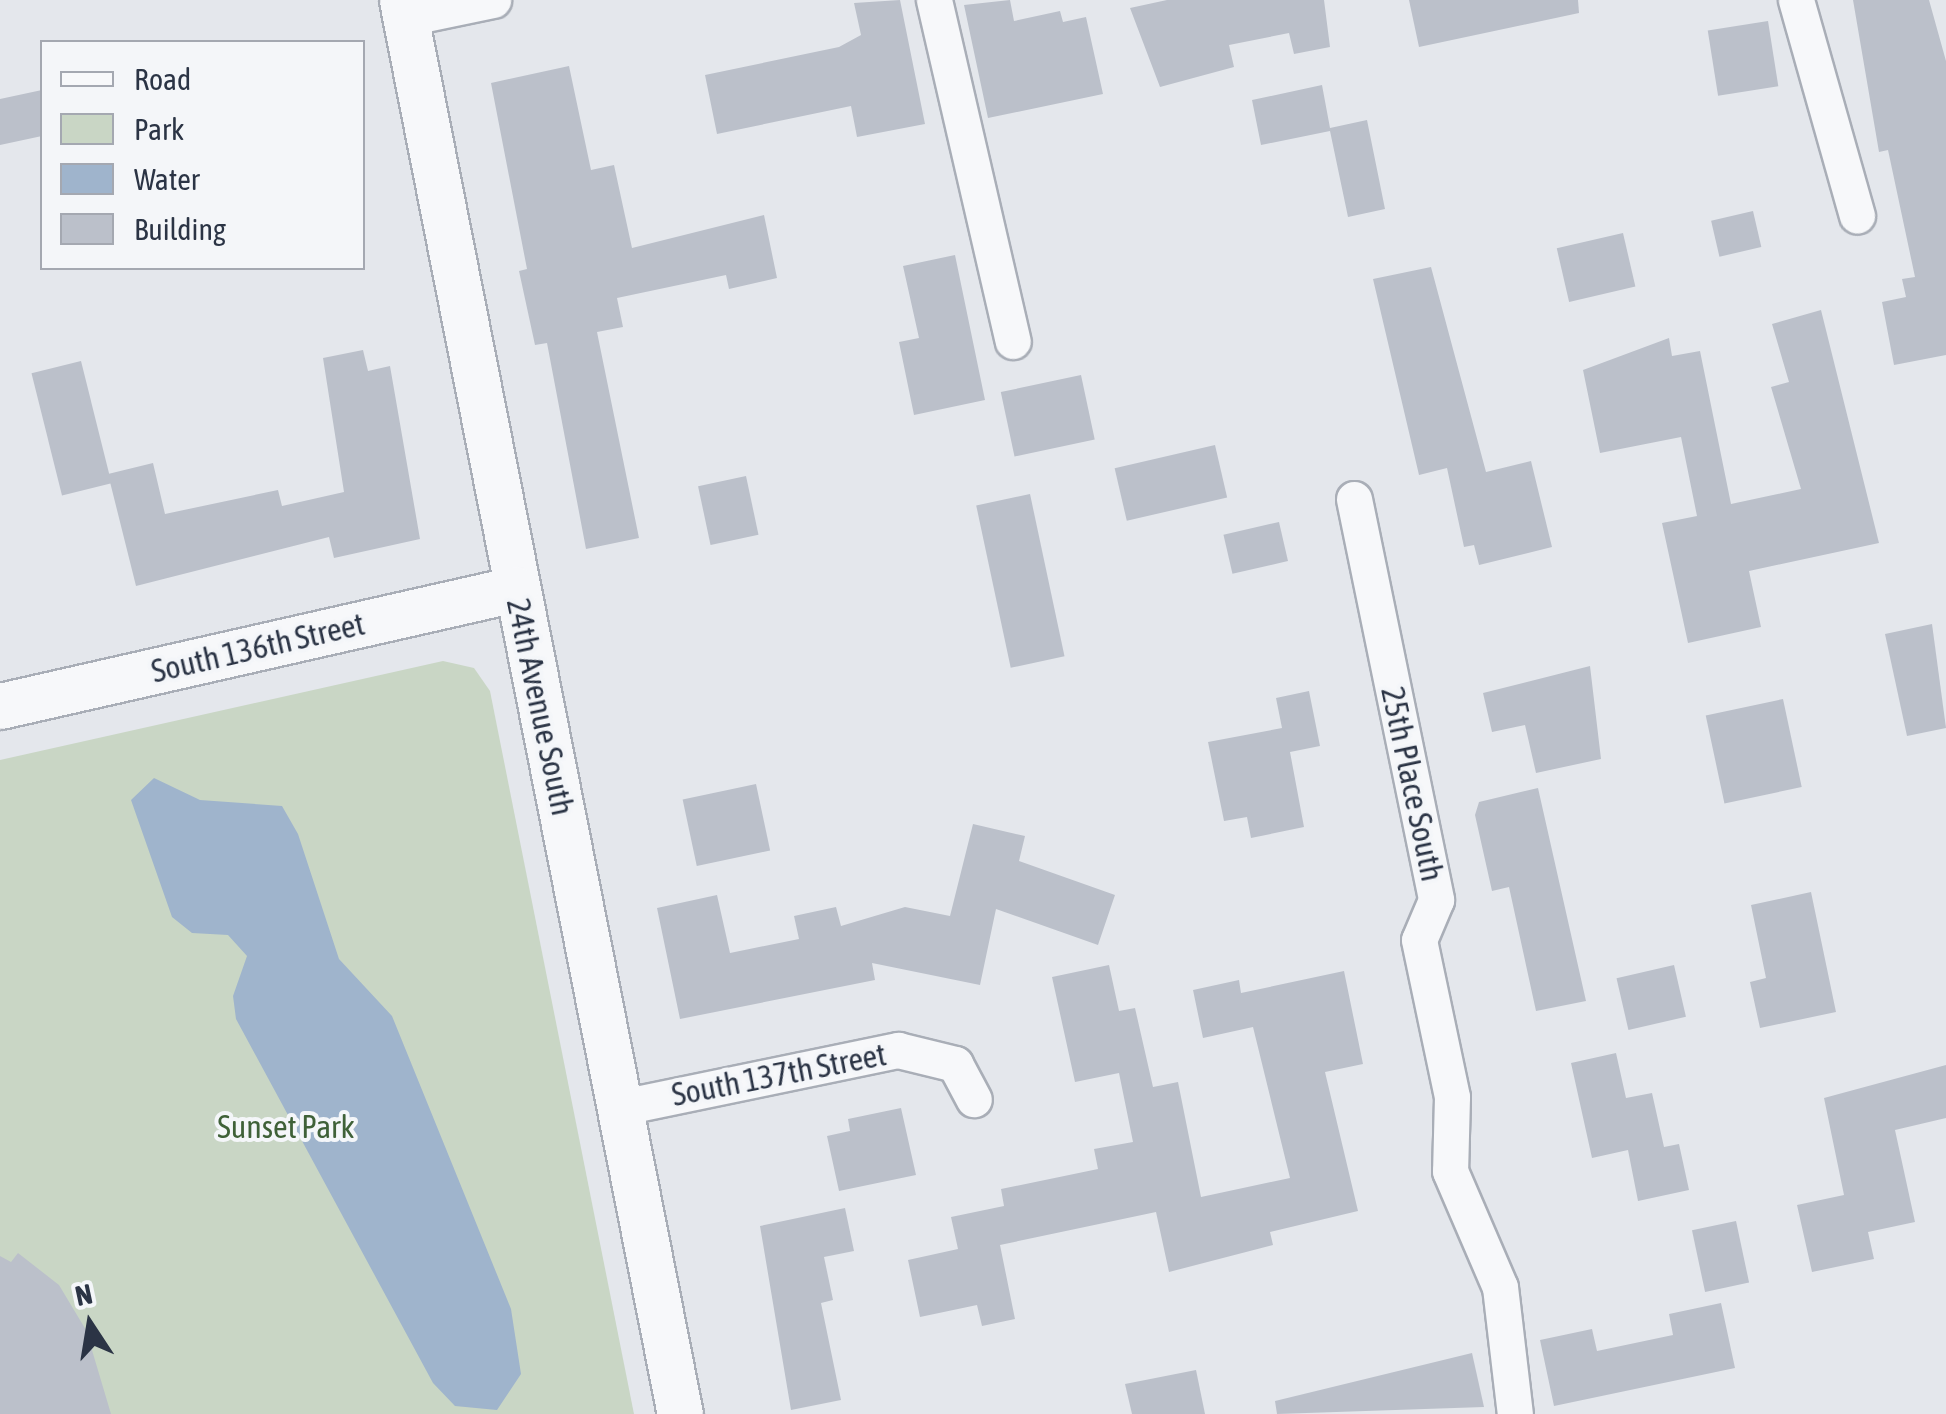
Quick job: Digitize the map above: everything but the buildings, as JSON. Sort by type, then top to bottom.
[{"type":"street","points":[[404,9],[493,0]]},
{"type":"street","points":[[934,0],[1013,340]]},
{"type":"street","points":[[1796,0],[1857,216]]},
{"type":"street","name":"24th Avenue South","points":[[404,9],[515,590],[622,1106],[680,1414]]},
{"type":"street","name":"25th Place South","points":[[1354,499],[1436,900],[1420,940],[1452,1098],[1450,1171],[1500,1287],[1515,1414]]},
{"type":"street","name":"South 136th Street","points":[[0,706],[515,590]]},
{"type":"street","name":"South 137th Street","points":[[622,1106],[898,1050],[955,1064],[974,1099]]},
{"type":"green space","name":"Sunset Park","points":[[443,661],[474,668],[490,691],[634,1414],[0,1414],[0,760]]},
{"type":"water","points":[[154,778],[200,800],[282,806],[298,834],[339,959],[392,1016],[511,1309],[521,1374],[497,1410],[455,1406],[433,1383],[236,1019],[233,996],[247,956],[228,935],[192,933],[172,917],[131,800]]}]
